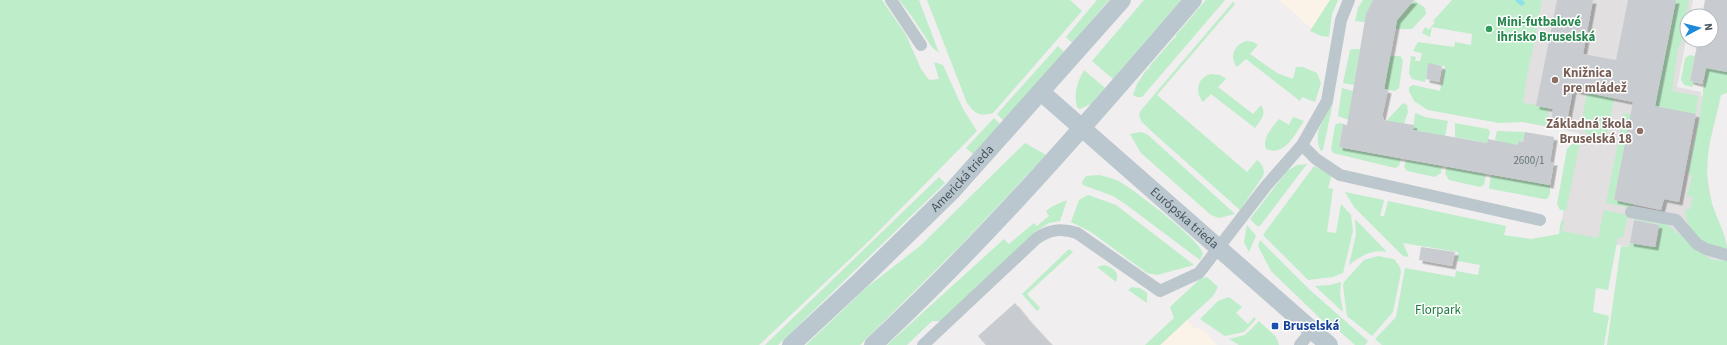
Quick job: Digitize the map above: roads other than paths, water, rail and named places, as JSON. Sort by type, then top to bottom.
[{"type":"street","points":[[891,0],[921,45]]},
{"type":"street","name":"Americká trieda","points":[[791,345],[861,280],[952,191],[1122,0]]},
{"type":"street","points":[[873,345],[974,244],[1083,128],[1194,0]]},
{"type":"street","points":[[923,345],[1037,238],[1050,231],[1064,230],[1077,233],[1160,291],[1199,273],[1266,186],[1302,145],[1327,101],[1332,82],[1333,62],[1342,12],[1349,0]]},
{"type":"street","name":"Európska trieda","points":[[1041,92],[1328,345]]},
{"type":"street","points":[[1302,145],[1316,159],[1340,175],[1540,220]]},
{"type":"street","points":[[1631,212],[1676,220],[1697,244],[1706,249],[1727,254]]},
{"type":"street","points":[[1300,345],[1312,330]]},
{"type":"waterway","points":[[1518,0],[1522,3]]},
{"type":"place","name":"Mini-futbalové ihrisko Bruselská","points":[[1489,29]]},
{"type":"place","name":"Knižnica pre mládež","points":[[1555,80]]},
{"type":"place","name":"Základná škola Bruselská 18","points":[[1640,131]]},
{"type":"place","name":"Bruselská","points":[[1275,326]]},
{"type":"park label","name":"Florpark","points":[[1438,310]]}]
